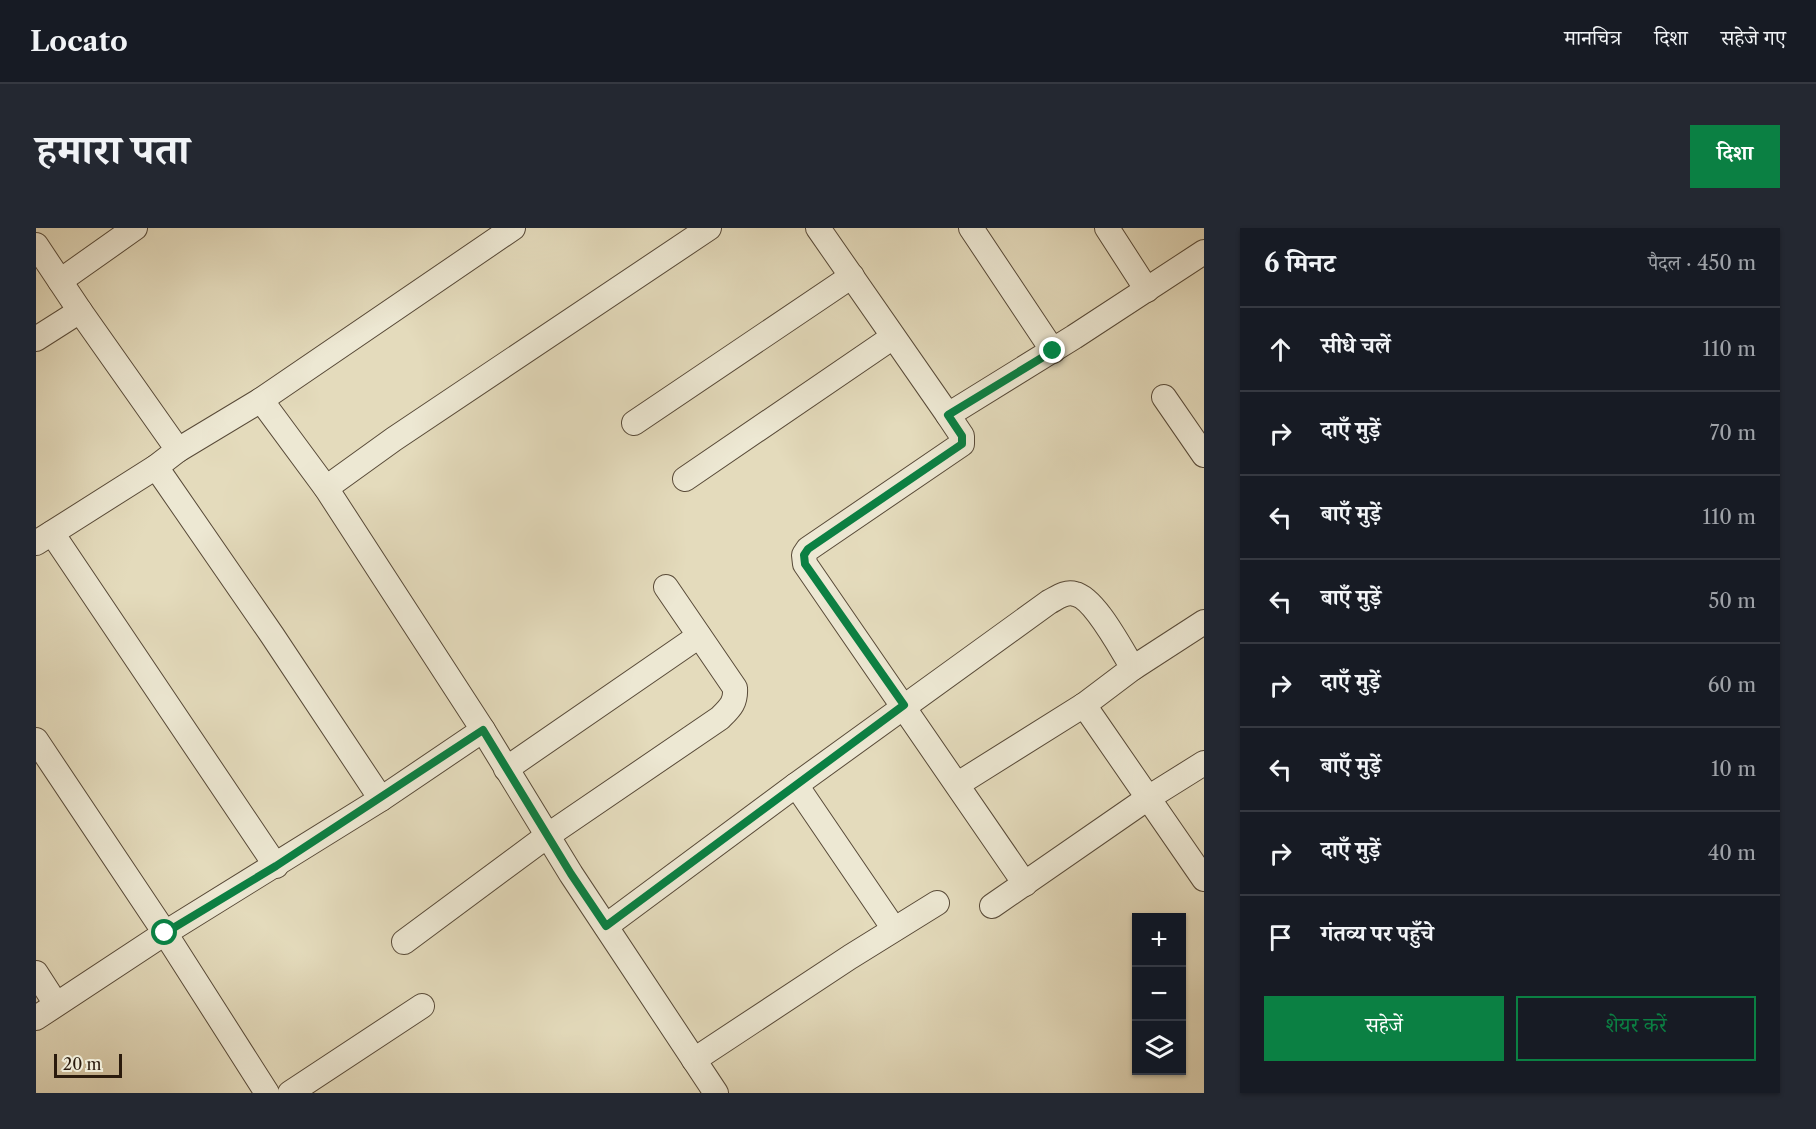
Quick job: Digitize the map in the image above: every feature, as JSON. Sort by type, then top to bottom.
[{"type":"street","points":[[60,281],[135,228]]},
{"type":"street","points":[[276,866],[44,538],[156,467],[178,450],[261,400],[513,228]]},
{"type":"street","points":[[326,488],[394,439],[710,228]]},
{"type":"street","points":[[818,228],[948,415],[962,436],[962,444],[808,549],[804,555],[805,564],[1025,884]]},
{"type":"street","points":[[971,228],[1053,351]]},
{"type":"street","points":[[1107,228],[1147,290]]},
{"type":"street","points":[[36,245],[178,450]]},
{"type":"street","points":[[948,415],[1053,351],[1204,252]]},
{"type":"street","points":[[634,423],[852,276]]},
{"type":"street","points":[[36,339],[80,311]]},
{"type":"street","points":[[685,479],[893,337]]},
{"type":"street","points":[[1164,397],[1204,455]]},
{"type":"street","points":[[261,400],[326,488],[483,730],[547,836],[716,1093]]},
{"type":"street","points":[[156,467],[227,568],[381,799]]},
{"type":"street","points":[[404,942],[547,836],[720,718],[732,706],[735,699],[735,688],[666,587]]},
{"type":"street","points":[[606,926],[904,705],[1049,602],[1066,593],[1077,594],[1093,607],[1134,668]]},
{"type":"street","points":[[958,784],[1084,705],[1134,668],[1204,622]]},
{"type":"street","points":[[506,769],[699,636]]},
{"type":"street","points":[[1084,705],[1204,879]]},
{"type":"street","points":[[36,1018],[165,933],[381,799],[483,730]]},
{"type":"street","points":[[36,740],[165,933],[267,1093]]},
{"type":"street","points":[[992,906],[1148,798],[1204,763]]},
{"type":"street","points":[[796,785],[894,929]]},
{"type":"street","points":[[694,1060],[937,903]]},
{"type":"street","points":[[36,973],[56,1004]]},
{"type":"street","points":[[290,1093],[422,1006]]},
{"type":"route","points":[[165,933],[381,799],[483,730],[571,874],[606,926],[904,705],[805,564],[804,555],[808,549],[958,448],[962,444],[962,436],[948,415],[1053,351]]}]
